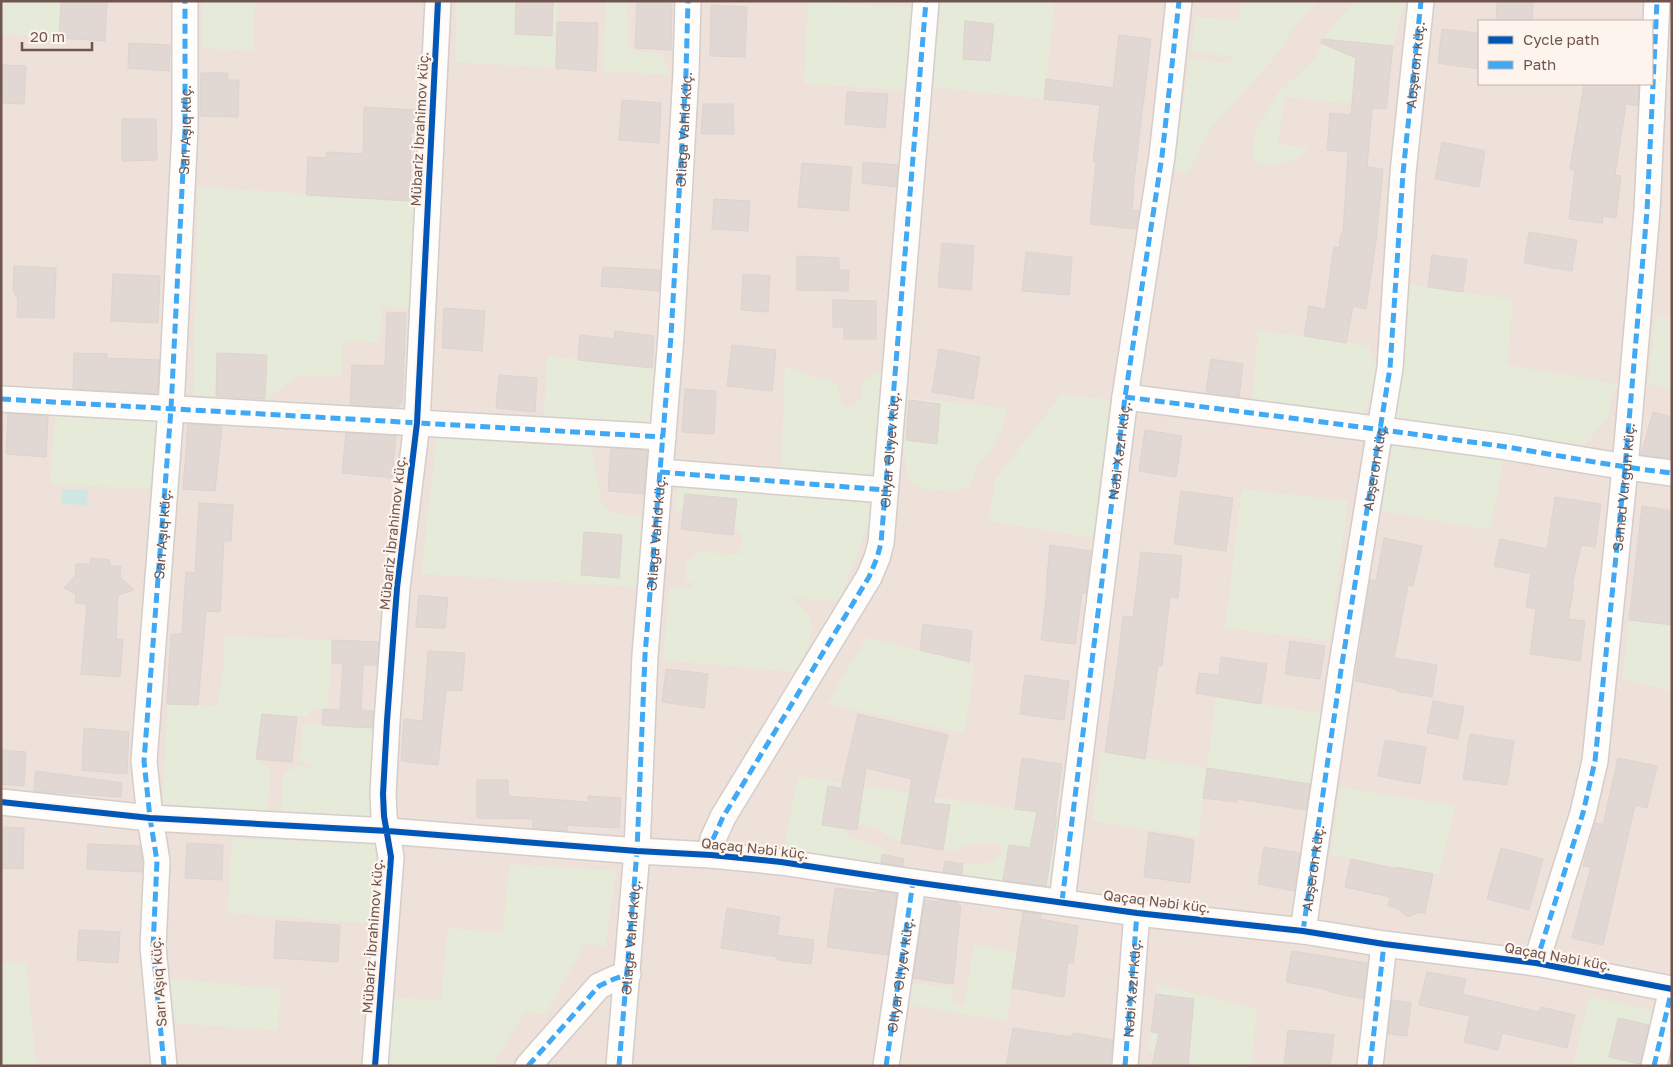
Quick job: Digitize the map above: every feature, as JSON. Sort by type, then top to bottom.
[{"type":"street","name":"Sarı Aşıq küç.","points":[[164,1066],[153,947],[157,861],[144,761],[171,409],[185,129],[185,1]]},
{"type":"street","name":"Mübariz İbrahimov küç.","points":[[375,1066],[391,857],[384,816],[383,794],[387,721],[398,588],[416,423],[438,1]]},
{"type":"street","name":"Əliağa Vahid küç.","points":[[620,1066],[637,851],[645,655],[671,336],[686,73],[688,1]]},
{"type":"street","name":"Əliyar Əliyev küç.","points":[[711,855],[713,839],[723,817],[869,577],[881,543],[926,1]]},
{"type":"street","name":"Nəbi Xəzri küç.","points":[[1062,901],[1125,397],[1162,156],[1179,1]]},
{"type":"street","name":"Abşeron küç.","points":[[1303,931],[1341,670],[1390,368],[1403,173],[1421,1]]},
{"type":"street","name":"Səməd Vurğun küç.","points":[[1536,963],[1584,812],[1595,761],[1625,468],[1647,211],[1657,1]]},
{"type":"street","points":[[1125,397],[1518,449],[1625,468],[1672,473]]},
{"type":"street","points":[[1,399],[663,437]]},
{"type":"street","points":[[660,472],[885,490]]},
{"type":"street","name":"Qaçaq Nəbi küç.","points":[[1,802],[150,818],[388,831],[781,862],[1137,912],[1303,931],[1384,944],[1536,963],[1672,989]]},
{"type":"street","name":"Əliyar Əliyev küç.","points":[[886,1066],[913,882]]},
{"type":"street","name":"Nəbi Xəzri küç.","points":[[1125,1066],[1137,912]]},
{"type":"street","points":[[1370,1066],[1384,944]]},
{"type":"street","points":[[528,1066],[599,986],[628,974]]},
{"type":"street","points":[[1654,1066],[1672,989]]},
{"type":"shaded area","points":[[1,1],[1672,1],[1672,1066],[1,1066]]},
{"type":"green space","points":[[1,1],[65,1],[63,38],[1,34]]},
{"type":"green space","points":[[203,1],[255,1],[253,51],[202,48]]},
{"type":"green space","points":[[457,1],[558,1],[556,68],[455,62]]},
{"type":"green space","points":[[606,1],[627,1],[628,47],[634,51],[662,53],[670,75],[603,71]]},
{"type":"green space","points":[[808,1],[915,8],[908,90],[804,84]]},
{"type":"green space","points":[[941,1],[1055,1],[1044,99],[933,87]]},
{"type":"green space","points":[[1242,1],[1318,1],[1292,30],[1280,51],[1211,128],[1188,173],[1173,171],[1190,58],[1228,63],[1234,57],[1192,51],[1196,17],[1238,20]]},
{"type":"green space","points":[[1355,1],[1405,1],[1393,46],[1353,42],[1356,58],[1352,104],[1285,97],[1278,144],[1309,148],[1303,154],[1284,163],[1254,162],[1254,135],[1278,93],[1314,60],[1328,31]]},
{"type":"green space","points":[[198,187],[415,201],[412,308],[382,307],[379,342],[343,341],[342,376],[299,376],[265,399],[193,395]]},
{"type":"green space","points":[[1405,284],[1513,299],[1507,365],[1618,384],[1612,396],[1608,418],[1584,445],[1535,442],[1395,421]]},
{"type":"green space","points":[[1656,316],[1672,319],[1672,389],[1648,384]]},
{"type":"green space","points":[[1258,331],[1369,346],[1377,369],[1373,390],[1362,417],[1295,406],[1271,409],[1252,403]]},
{"type":"green space","points":[[547,356],[658,368],[655,423],[544,417]]},
{"type":"green space","points":[[785,367],[817,379],[831,379],[837,385],[842,406],[853,407],[862,396],[862,381],[882,371],[878,478],[781,470]]},
{"type":"green space","points":[[1062,394],[1110,400],[1093,538],[988,521],[996,478]]},
{"type":"green space","points":[[909,398],[1006,408],[1003,427],[994,446],[977,467],[969,488],[952,491],[923,489],[908,481],[903,445]]},
{"type":"green space","points":[[56,413],[159,417],[150,489],[50,484]]},
{"type":"green space","points":[[437,435],[591,445],[601,501],[610,512],[643,518],[637,587],[421,574]]},
{"type":"green space","points":[[1393,440],[1504,457],[1490,530],[1382,511]]},
{"type":"green space","points":[[678,482],[877,503],[839,601],[793,598],[808,613],[811,624],[808,646],[794,672],[663,660],[669,588],[692,589],[692,582],[686,581],[687,561],[693,558],[696,552],[740,554],[742,536],[734,527],[683,511],[675,512]]},
{"type":"green space","points":[[1242,489],[1348,501],[1330,641],[1225,628]]},
{"type":"green space","points":[[1629,620],[1672,625],[1672,691],[1622,679]]},
{"type":"green space","points":[[225,636],[332,640],[328,709],[310,709],[309,717],[262,715],[256,759],[271,769],[267,812],[163,804],[167,704],[218,706],[224,662]]},
{"type":"green space","points":[[866,638],[974,663],[965,733],[827,704]]},
{"type":"green space","points":[[1216,697],[1321,713],[1312,785],[1207,768]]},
{"type":"green space","points":[[309,724],[375,728],[375,820],[281,813],[283,774],[299,765],[310,769],[312,766],[300,760],[303,726]]},
{"type":"green space","points":[[1101,752],[1207,768],[1199,837],[1092,821]]},
{"type":"green space","points":[[798,776],[1061,816],[1048,890],[962,878],[963,864],[989,863],[998,859],[1002,851],[1002,844],[971,844],[958,849],[943,850],[901,843],[871,826],[858,825],[843,828],[849,836],[877,846],[886,853],[887,856],[882,855],[880,865],[784,851]]},
{"type":"green space","points":[[1340,787],[1455,806],[1439,874],[1331,855]]},
{"type":"green space","points":[[232,838],[381,845],[377,924],[228,913]]},
{"type":"green space","points":[[510,864],[616,871],[606,946],[585,944],[545,1015],[524,1012],[493,1066],[385,1066],[391,997],[441,1001],[448,928],[502,933]]},
{"type":"green space","points":[[974,945],[1017,953],[1007,1021],[906,1004],[908,983],[953,988],[951,1004],[964,1006]]},
{"type":"green space","points":[[1,962],[26,963],[36,1066],[1,1066]]},
{"type":"green space","points":[[168,979],[280,989],[278,1031],[176,1023]]},
{"type":"green space","points":[[1157,984],[1257,1010],[1251,1066],[1204,1066],[1148,1050]]},
{"type":"green space","points":[[1589,997],[1659,1012],[1645,1066],[1573,1066]]},
{"type":"water","points":[[62,489],[88,490],[87,505],[62,504]]},
{"type":"building","points":[[61,1],[107,1],[105,41],[59,38]]},
{"type":"building","points":[[516,1],[553,1],[552,36],[515,34]]},
{"type":"building","points":[[637,1],[672,1],[671,50],[635,48]]},
{"type":"building","points":[[1497,1],[1533,1],[1532,20],[1496,20]]},
{"type":"building","points":[[711,5],[747,7],[745,57],[710,56]]},
{"type":"building","points":[[965,21],[994,24],[990,61],[963,59]]},
{"type":"building","points":[[557,22],[598,23],[596,71],[556,68]]},
{"type":"building","points":[[1442,29],[1478,33],[1478,69],[1438,63]]},
{"type":"building","points":[[1119,35],[1151,39],[1134,180],[1132,210],[1139,210],[1136,229],[1090,224],[1096,161],[1093,161],[1100,105],[1044,99],[1046,79],[1113,88]]},
{"type":"building","points":[[1322,39],[1393,46],[1386,109],[1372,108],[1367,167],[1383,169],[1376,241],[1366,309],[1353,306],[1346,343],[1304,336],[1309,306],[1325,309],[1334,247],[1339,248],[1341,234],[1343,234],[1348,152],[1327,150],[1330,113],[1351,115],[1356,58],[1321,43]]},
{"type":"building","points":[[129,43],[170,45],[169,71],[128,68]]},
{"type":"building","points":[[1,65],[26,66],[24,104],[1,103]]},
{"type":"building","points":[[201,73],[228,73],[228,80],[239,80],[238,117],[200,116]]},
{"type":"building","points":[[1584,85],[1639,85],[1638,106],[1626,104],[1615,175],[1621,176],[1616,218],[1603,216],[1602,223],[1569,219],[1575,170],[1570,169]]},
{"type":"building","points":[[847,92],[888,94],[885,128],[845,124]]},
{"type":"building","points":[[622,100],[661,103],[659,143],[619,140]]},
{"type":"building","points":[[703,104],[733,104],[734,134],[701,134]]},
{"type":"building","points":[[364,107],[418,110],[417,133],[411,132],[410,201],[306,195],[308,157],[326,158],[327,152],[363,154]]},
{"type":"building","points":[[122,119],[156,119],[157,160],[122,161]]},
{"type":"building","points":[[1442,142],[1485,151],[1479,187],[1435,179]]},
{"type":"building","points":[[863,162],[898,165],[896,187],[862,183]]},
{"type":"building","points":[[802,163],[852,167],[848,211],[798,207]]},
{"type":"building","points":[[714,199],[750,201],[748,231],[712,229]]},
{"type":"building","points":[[1529,232],[1577,240],[1572,271],[1524,263]]},
{"type":"building","points":[[942,243],[974,246],[971,290],[938,287]]},
{"type":"building","points":[[1026,252],[1072,257],[1069,295],[1022,291]]},
{"type":"building","points":[[1432,255],[1467,260],[1463,292],[1428,287]]},
{"type":"building","points":[[797,256],[839,258],[839,270],[849,270],[848,291],[797,290]]},
{"type":"building","points":[[14,266],[56,268],[54,318],[17,317],[18,299],[13,291]]},
{"type":"building","points":[[603,267],[660,270],[659,291],[601,286]]},
{"type":"building","points":[[113,274],[160,276],[158,323],[111,321]]},
{"type":"building","points":[[743,274],[770,276],[768,312],[741,310]]},
{"type":"building","points":[[833,300],[876,301],[876,339],[844,339],[844,327],[833,327]]},
{"type":"building","points":[[444,308],[485,311],[482,351],[442,348]]},
{"type":"building","points":[[387,313],[406,313],[402,403],[399,403],[399,407],[350,405],[352,365],[385,366]]},
{"type":"building","points":[[615,331],[654,336],[652,368],[578,360],[580,335],[614,339]]},
{"type":"building","points":[[732,345],[776,350],[772,391],[727,386]]},
{"type":"building","points":[[939,349],[980,357],[973,399],[932,392]]},
{"type":"building","points":[[74,353],[107,354],[106,358],[159,360],[157,394],[73,389]]},
{"type":"building","points":[[217,353],[267,355],[265,399],[216,396]]},
{"type":"building","points":[[1211,359],[1243,364],[1239,397],[1206,392]]},
{"type":"building","points":[[499,375],[537,378],[535,412],[496,408]]},
{"type":"building","points":[[685,389],[716,391],[714,434],[682,432]]},
{"type":"building","points":[[909,400],[940,404],[937,444],[906,440]]},
{"type":"building","points":[[1653,412],[1672,417],[1672,458],[1641,455]]},
{"type":"building","points":[[8,414],[48,416],[46,457],[6,454]]},
{"type":"building","points":[[188,424],[222,426],[215,491],[183,489]]},
{"type":"building","points":[[1145,430],[1182,436],[1176,477],[1139,471]]},
{"type":"building","points":[[346,433],[396,436],[392,478],[342,473]]},
{"type":"building","points":[[611,448],[647,450],[644,494],[608,491]]},
{"type":"building","points":[[1181,491],[1233,498],[1226,551],[1174,544]]},
{"type":"building","points":[[685,494],[737,499],[733,535],[681,529]]},
{"type":"building","points":[[1555,497],[1601,504],[1595,547],[1581,545],[1572,585],[1574,585],[1568,619],[1585,621],[1580,661],[1530,654],[1536,609],[1526,607],[1531,574],[1494,566],[1500,539],[1547,549]]},
{"type":"building","points":[[199,503],[233,505],[231,541],[224,541],[220,612],[206,611],[198,705],[167,704],[171,634],[182,634],[186,572],[195,573]]},
{"type":"building","points":[[1642,506],[1672,511],[1672,625],[1629,620]]},
{"type":"building","points":[[584,532],[622,535],[619,578],[581,575]]},
{"type":"building","points":[[1384,538],[1422,546],[1413,586],[1408,585],[1394,658],[1437,665],[1432,697],[1355,681],[1370,580],[1376,581]]},
{"type":"building","points":[[1050,545],[1091,551],[1086,593],[1082,593],[1075,644],[1041,640]]},
{"type":"building","points":[[1141,552],[1182,556],[1178,598],[1170,597],[1162,666],[1158,665],[1145,759],[1105,752],[1123,616],[1133,617]]},
{"type":"building","points":[[90,558],[110,560],[110,566],[121,566],[120,577],[134,590],[118,595],[116,639],[123,640],[120,677],[81,674],[87,604],[75,603],[76,594],[64,588],[75,576],[76,564],[90,564]]},
{"type":"building","points":[[419,595],[448,598],[445,628],[416,627]]},
{"type":"building","points":[[923,624],[972,631],[969,662],[920,650]]},
{"type":"building","points":[[332,640],[379,642],[377,665],[363,665],[361,710],[373,711],[372,728],[322,725],[323,709],[340,710],[343,663],[332,663]]},
{"type":"building","points":[[1290,641],[1325,646],[1320,679],[1285,674]]},
{"type":"building","points":[[428,651],[465,653],[462,691],[446,690],[438,765],[401,761],[404,719],[423,721]]},
{"type":"building","points":[[1221,657],[1267,664],[1261,704],[1196,693],[1199,673],[1219,675]]},
{"type":"building","points":[[666,669],[708,674],[704,708],[662,702]]},
{"type":"building","points":[[1025,675],[1069,681],[1064,720],[1020,714]]},
{"type":"building","points":[[1433,701],[1464,707],[1458,739],[1427,733]]},
{"type":"building","points":[[262,714],[297,717],[292,762],[256,759]]},
{"type":"building","points":[[858,714],[948,735],[933,803],[950,805],[943,850],[901,843],[912,779],[866,768],[857,830],[822,825],[828,786],[841,788]]},
{"type":"building","points":[[84,728],[129,732],[127,774],[82,770]]},
{"type":"building","points":[[1470,734],[1514,741],[1507,785],[1463,779]]},
{"type":"building","points":[[1385,740],[1426,747],[1420,784],[1378,776]]},
{"type":"building","points":[[1,750],[26,752],[24,786],[1,784]]},
{"type":"building","points":[[1022,758],[1062,764],[1055,817],[1057,817],[1046,886],[1003,880],[1009,845],[1030,848],[1037,812],[1015,809]]},
{"type":"building","points":[[1618,758],[1657,766],[1647,808],[1635,805],[1603,945],[1572,938],[1591,867],[1583,866],[1595,823],[1603,824]]},
{"type":"building","points":[[1207,768],[1310,784],[1306,810],[1237,799],[1237,802],[1203,798]]},
{"type":"building","points":[[36,771],[122,783],[121,797],[34,791]]},
{"type":"building","points":[[477,780],[508,780],[508,796],[588,802],[588,796],[621,798],[619,828],[567,825],[567,831],[533,828],[533,819],[477,818]]},
{"type":"building","points":[[1,827],[24,828],[23,869],[1,868]]},
{"type":"building","points":[[1149,832],[1194,840],[1190,883],[1144,877]]},
{"type":"building","points":[[187,843],[223,845],[222,880],[185,878]]},
{"type":"building","points":[[88,844],[140,846],[142,872],[87,869]]},
{"type":"building","points":[[1264,847],[1300,853],[1294,891],[1258,884]]},
{"type":"building","points":[[1501,848],[1543,859],[1529,910],[1487,899]]},
{"type":"building","points":[[882,854],[904,859],[903,866],[881,863]]},
{"type":"building","points":[[1351,859],[1396,869],[1396,867],[1433,874],[1425,913],[1419,912],[1408,917],[1396,908],[1388,906],[1390,897],[1345,887]]},
{"type":"building","points":[[945,861],[963,864],[962,874],[943,872]]},
{"type":"building","points":[[835,888],[897,894],[888,955],[827,947]]},
{"type":"building","points":[[925,900],[958,903],[958,906],[961,906],[953,984],[913,978]]},
{"type":"building","points":[[727,908],[780,917],[777,935],[814,940],[811,964],[777,960],[777,957],[721,948]]},
{"type":"building","points":[[1023,912],[1041,914],[1040,919],[1078,926],[1073,963],[1068,962],[1064,997],[1012,988]]},
{"type":"building","points":[[276,921],[340,925],[338,962],[274,958]]},
{"type":"building","points":[[79,930],[120,932],[118,963],[77,960]]},
{"type":"building","points":[[1292,951],[1367,963],[1363,999],[1330,992],[1330,990],[1286,982]]},
{"type":"building","points":[[1427,972],[1466,979],[1462,994],[1539,1012],[1541,1007],[1575,1015],[1567,1048],[1502,1033],[1498,1050],[1464,1042],[1470,1016],[1419,1005]]},
{"type":"building","points":[[1156,994],[1194,999],[1188,1066],[1152,1066],[1159,1033],[1151,1032]]},
{"type":"building","points":[[1392,1000],[1411,1003],[1407,1036],[1388,1034]]},
{"type":"building","points":[[1618,1018],[1649,1025],[1640,1064],[1609,1057]]},
{"type":"building","points":[[1013,1028],[1072,1037],[1073,1033],[1113,1040],[1110,1066],[1006,1066]]},
{"type":"building","points":[[1288,1030],[1334,1035],[1330,1066],[1284,1066]]},
{"type":"marked path","points":[[164,1066],[153,947],[157,861],[144,761],[171,409],[185,129],[185,1]]},
{"type":"marked path","points":[[619,1066],[637,851],[645,655],[671,336],[686,73],[688,1]]},
{"type":"marked path","points":[[711,855],[713,839],[723,817],[869,577],[881,543],[926,1]]},
{"type":"marked path","points":[[1062,901],[1125,397],[1162,156],[1179,1]]},
{"type":"marked path","points":[[1303,931],[1341,670],[1390,368],[1403,173],[1421,1]]},
{"type":"marked path","points":[[1536,963],[1583,813],[1595,761],[1625,468],[1647,211],[1657,1]]},
{"type":"marked path","points":[[1125,397],[1459,440],[1610,465],[1672,473]]},
{"type":"marked path","points":[[1,399],[663,437]]},
{"type":"marked path","points":[[660,472],[885,490]]},
{"type":"marked path","points":[[886,1066],[913,882]]},
{"type":"marked path","points":[[1125,1066],[1137,913]]},
{"type":"marked path","points":[[1370,1066],[1384,944]]},
{"type":"marked path","points":[[528,1066],[599,986],[628,974]]},
{"type":"marked path","points":[[1654,1066],[1672,989]]},
{"type":"cycle path","points":[[375,1066],[391,857],[384,816],[383,794],[387,721],[397,588],[417,423],[438,1]]},
{"type":"cycle path","points":[[1,802],[150,818],[388,831],[781,862],[1137,913],[1303,931],[1384,944],[1536,963],[1672,989]]}]
